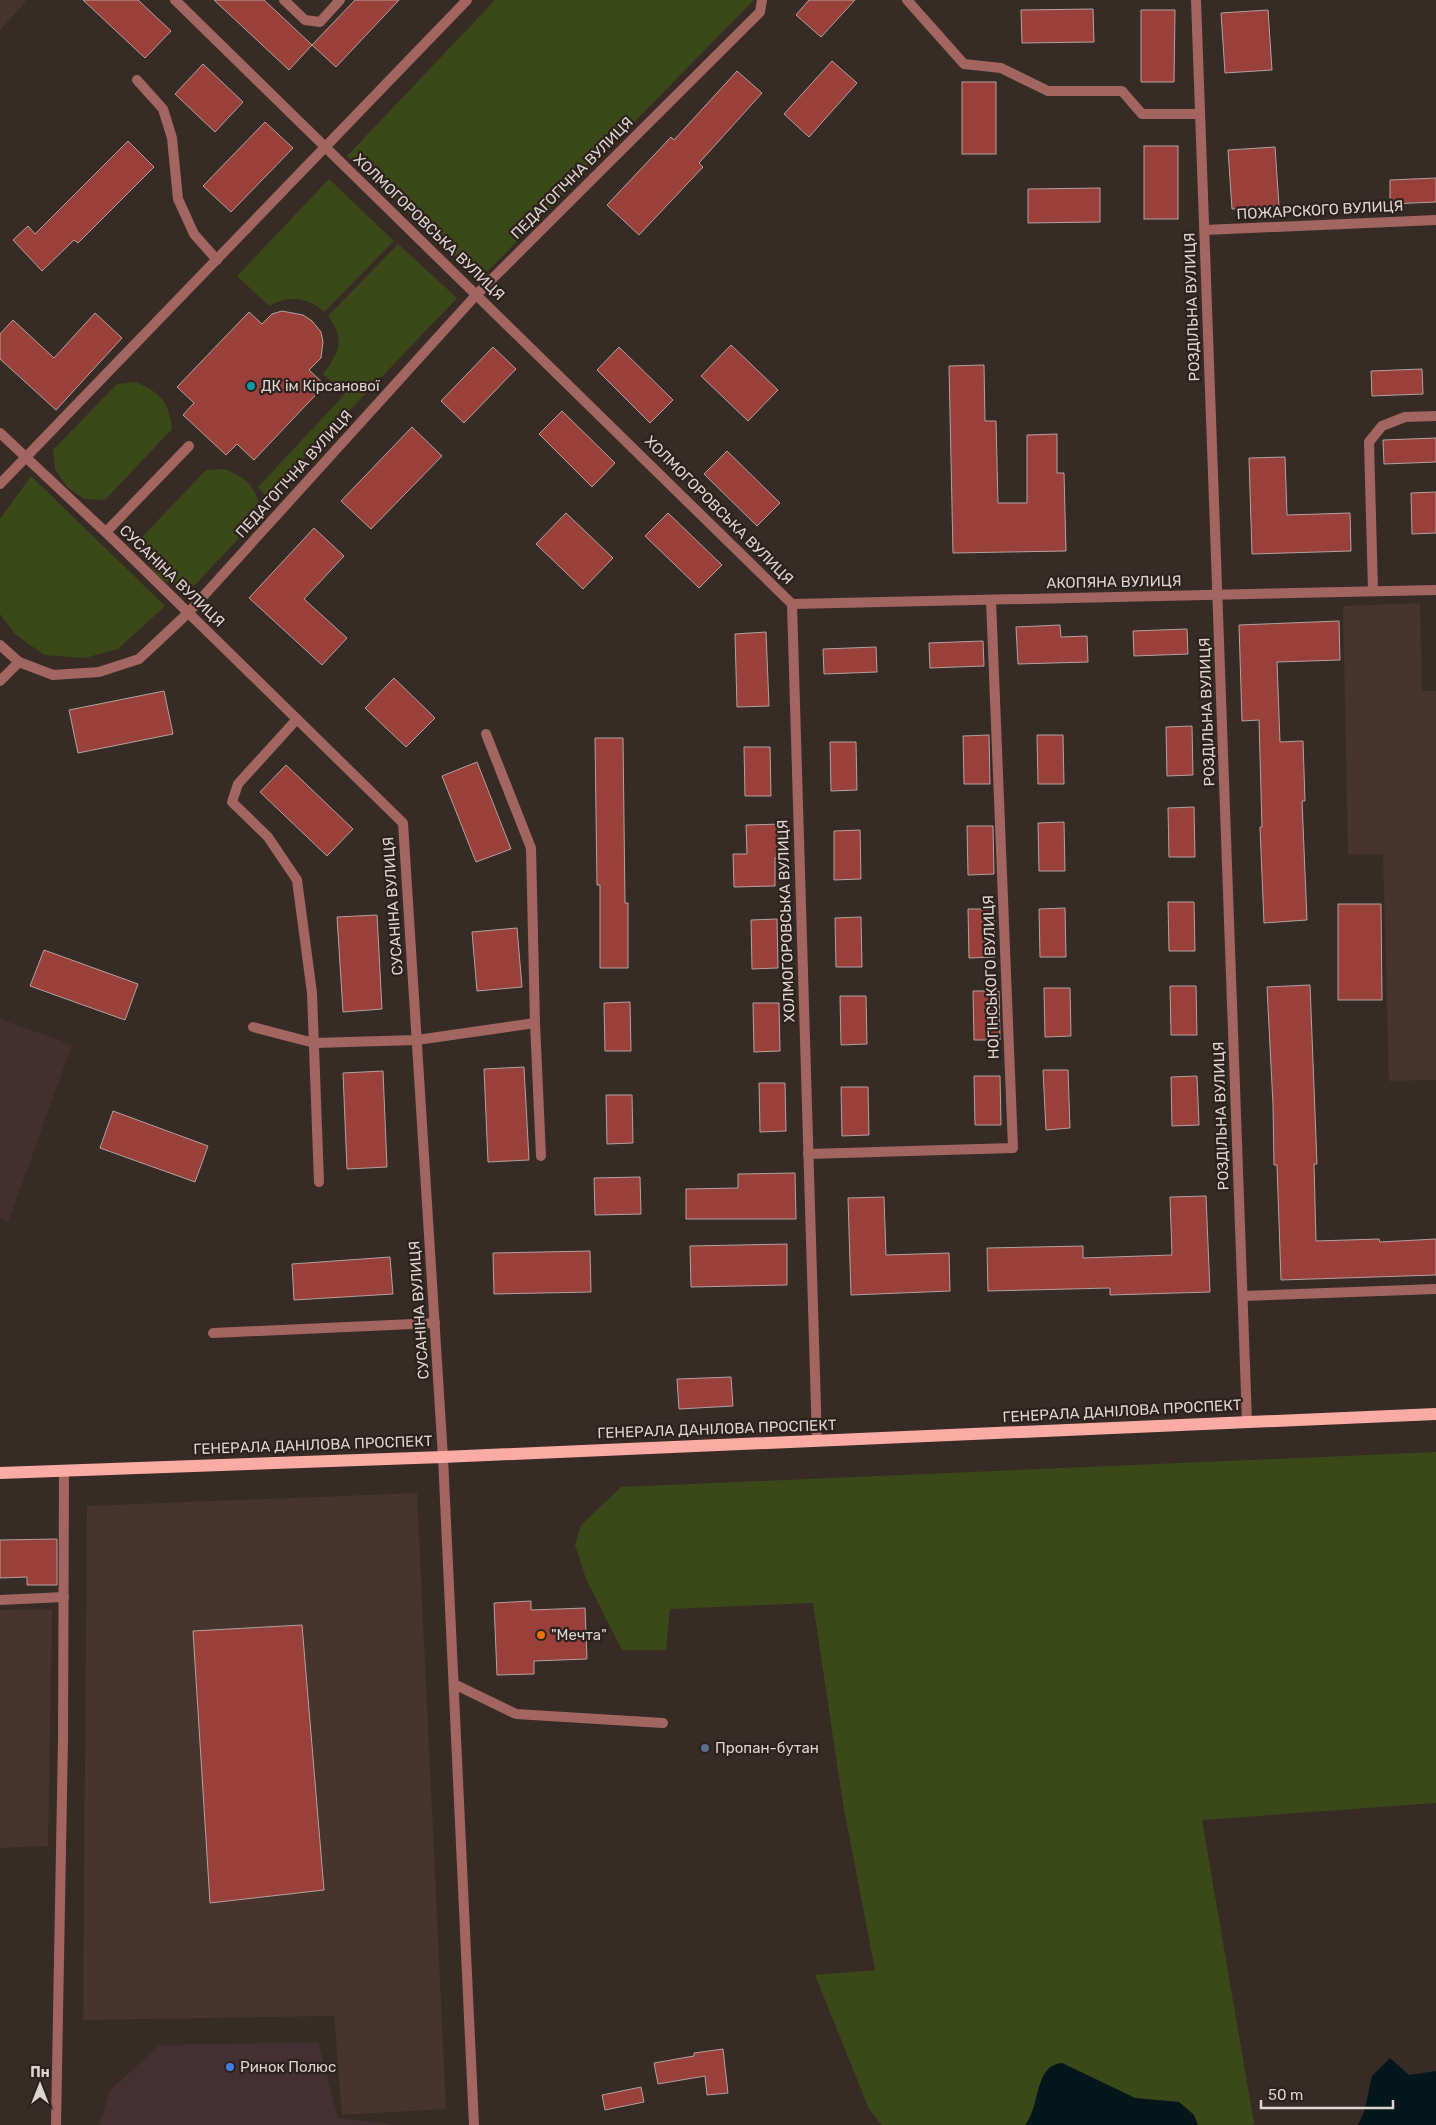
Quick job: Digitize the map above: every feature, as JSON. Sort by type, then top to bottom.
[{"type":"main road","name":"ГЕНЕРАЛА ДАНІЛОВА ПРОСПЕКТ","points":[[0,1473],[443,1457],[1436,1414]]},
{"type":"street","name":"ХОЛМОГОРОВСЬКА ВУЛИЦЯ","points":[[175,0],[325,149],[478,294],[792,604],[817,1441]]},
{"type":"street","points":[[284,0],[305,20],[320,22],[340,0]]},
{"type":"street","points":[[0,484],[467,0]]},
{"type":"street","name":"ПЕДАГОГІЧНА ВУЛИЦЯ","points":[[0,645],[18,662],[53,675],[99,672],[139,659],[188,613],[478,294],[760,12],[762,0]]},
{"type":"street","points":[[907,0],[964,64],[1001,68],[1048,91],[1122,91],[1142,114],[1200,114]]},
{"type":"street","name":"РОЗДІЛЬНА ВУЛИЦЯ","points":[[1196,0],[1247,1422]]},
{"type":"street","points":[[137,80],[164,109],[172,138],[178,199],[194,234],[217,260]]},
{"type":"street","name":"ПОЖАРСКОГО ВУЛИЦЯ","points":[[1204,230],[1436,220]]},
{"type":"street","points":[[1373,591],[1369,442],[1382,426],[1405,417],[1436,416]]},
{"type":"street","name":"СУСАНІНА ВУЛИЦЯ","points":[[0,433],[106,532],[403,823],[443,1457],[474,2125]]},
{"type":"street","points":[[106,532],[189,446]]},
{"type":"street","name":"АКОПЯНА ВУЛИЦЯ","points":[[792,604],[1436,590]]},
{"type":"street","name":"НОГІНСЬКОГО ВУЛИЦЯ","points":[[808,1154],[1012,1148],[991,600]]},
{"type":"street","points":[[0,681],[18,662]]},
{"type":"street","points":[[297,719],[238,784],[232,802],[268,837],[297,880],[312,994],[319,1182]]},
{"type":"street","points":[[486,734],[531,848],[535,1023],[541,1156]]},
{"type":"street","points":[[253,1027],[314,1043],[417,1040],[535,1023]]},
{"type":"street","points":[[1243,1296],[1436,1289]]},
{"type":"street","points":[[214,1333],[435,1323]]},
{"type":"street","points":[[56,2125],[64,1598],[64,1470]]},
{"type":"street","points":[[0,1600],[64,1598]]},
{"type":"street","points":[[454,1684],[516,1714],[663,1723]]},
{"type":"shaded area","points":[[0,0],[24,0],[26,2],[0,30]]},
{"type":"shaded area","points":[[1420,603],[1422,691],[1436,691],[1436,1080],[1389,1081],[1383,854],[1348,855],[1343,606]]},
{"type":"shaded area","points":[[0,1019],[72,1045],[8,1222],[0,1219]]},
{"type":"shaded area","points":[[417,1493],[446,2109],[342,2115],[334,2016],[83,2020],[87,1506]]},
{"type":"shaded area","points":[[52,1609],[48,1846],[0,1848],[0,1610]]},
{"type":"shaded area","name":"Ринок Полюс","points":[[318,2042],[338,2118],[396,2125],[99,2125],[110,2090],[160,2045]]},
{"type":"shaded area","points":[[1390,2058],[1409,2075],[1436,2071],[1436,2125],[1358,2125],[1364,2112],[1372,2076]]},
{"type":"shaded area","points":[[1062,2063],[1135,2098],[1179,2102],[1194,2115],[1198,2125],[1025,2125],[1034,2107],[1042,2078],[1053,2065]]},
{"type":"green space","points":[[495,0],[754,0],[480,279],[347,156]]},
{"type":"green space","points":[[329,179],[394,241],[324,312],[311,303],[298,299],[283,300],[269,306],[237,276]]},
{"type":"green space","points":[[398,244],[457,298],[267,497],[258,487],[345,394],[323,374],[336,353],[339,339],[334,325],[328,316]]},
{"type":"green space","points":[[136,382],[152,390],[162,399],[166,405],[172,429],[105,500],[84,499],[67,487],[55,469],[53,450],[117,384]]},
{"type":"green space","points":[[225,469],[241,477],[251,486],[257,498],[261,515],[194,586],[175,586],[166,582],[150,566],[142,537],[206,470]]},
{"type":"green space","points":[[31,476],[165,606],[118,649],[85,658],[44,655],[15,634],[0,614],[0,519]]},
{"type":"green space","points":[[1436,1452],[1436,1803],[1202,1820],[1254,2123],[1252,2125],[1198,2125],[1194,2115],[1179,2102],[1135,2098],[1062,2063],[1041,2083],[1032,2117],[1025,2125],[882,2125],[869,2109],[815,1975],[875,1970],[843,1804],[813,1603],[670,1609],[666,1650],[622,1650],[586,1579],[575,1545],[581,1525],[621,1487]]},
{"type":"building","points":[[83,0],[138,0],[171,31],[145,58]]},
{"type":"building","points":[[214,0],[264,0],[312,45],[289,70]]},
{"type":"building","points":[[355,0],[399,0],[336,67],[312,45]]},
{"type":"building","points":[[809,0],[855,0],[821,37],[796,15]]},
{"type":"building","points":[[1093,9],[1094,42],[1022,43],[1021,10]]},
{"type":"building","points":[[1141,10],[1175,10],[1174,82],[1141,82]]},
{"type":"building","points":[[1268,10],[1272,70],[1225,73],[1221,13]]},
{"type":"building","points":[[832,61],[857,83],[809,137],[784,114]]},
{"type":"building","points":[[203,64],[243,102],[215,132],[175,94]]},
{"type":"building","points":[[737,71],[762,93],[699,163],[703,167],[639,235],[607,205],[671,137],[674,140]]},
{"type":"building","points":[[962,82],[996,82],[996,154],[962,154]]},
{"type":"building","points":[[265,122],[293,148],[231,212],[203,186]]},
{"type":"building","points":[[128,141],[154,167],[78,243],[74,240],[42,271],[13,240],[28,226],[35,234]]},
{"type":"building","points":[[1144,146],[1178,146],[1178,219],[1144,219]]},
{"type":"building","points":[[1275,147],[1279,206],[1232,209],[1228,150]]},
{"type":"building","points":[[1436,178],[1436,202],[1390,204],[1390,180]]},
{"type":"building","points":[[1100,188],[1100,222],[1028,223],[1028,189]]},
{"type":"building","name":"ДК ім Кірсанової","points":[[282,311],[303,315],[312,321],[321,332],[323,342],[321,358],[309,370],[325,385],[254,460],[237,444],[226,455],[183,415],[194,403],[177,387],[249,312],[262,324],[272,314]]},
{"type":"building","points":[[95,313],[122,338],[56,410],[0,359],[0,334],[13,320],[54,358]]},
{"type":"building","points":[[731,345],[778,390],[748,421],[701,376]]},
{"type":"building","points":[[493,347],[516,369],[464,423],[441,401]]},
{"type":"building","points":[[619,347],[673,400],[650,423],[597,370]]},
{"type":"building","points":[[984,365],[985,421],[996,421],[998,503],[1027,503],[1027,435],[1057,434],[1057,473],[1064,473],[1066,551],[953,553],[949,366]]},
{"type":"building","points":[[1422,369],[1423,394],[1372,396],[1371,371]]},
{"type":"building","points":[[562,411],[615,463],[592,487],[539,434]]},
{"type":"building","points":[[412,427],[442,456],[371,529],[341,501]]},
{"type":"building","points":[[1436,438],[1436,462],[1384,464],[1383,440]]},
{"type":"building","points":[[727,451],[780,503],[757,526],[704,474]]},
{"type":"building","points":[[1285,457],[1287,515],[1350,513],[1351,551],[1252,554],[1249,458]]},
{"type":"building","points":[[1436,492],[1436,533],[1412,534],[1411,493]]},
{"type":"building","points":[[566,513],[613,558],[583,589],[536,544]]},
{"type":"building","points":[[668,513],[722,565],[699,588],[645,536]]},
{"type":"building","points":[[314,528],[344,556],[304,599],[347,638],[322,665],[249,598]]},
{"type":"building","points":[[1339,621],[1340,660],[1277,662],[1280,742],[1303,741],[1305,801],[1302,801],[1307,920],[1264,923],[1260,827],[1262,827],[1259,720],[1242,721],[1239,625]]},
{"type":"building","points":[[1060,625],[1061,637],[1087,636],[1088,662],[1018,664],[1016,627]]},
{"type":"building","points":[[1187,629],[1188,654],[1134,656],[1133,631]]},
{"type":"building","points":[[766,632],[769,706],[737,707],[735,634]]},
{"type":"building","points":[[983,641],[984,666],[930,668],[929,643]]},
{"type":"building","points":[[876,647],[877,672],[824,674],[823,649]]},
{"type":"building","points":[[394,678],[435,718],[406,747],[365,708]]},
{"type":"building","points":[[164,691],[173,734],[78,753],[69,710]]},
{"type":"building","points":[[1192,726],[1193,775],[1167,776],[1166,727]]},
{"type":"building","points":[[989,735],[990,784],[964,784],[963,736]]},
{"type":"building","points":[[1037,735],[1063,735],[1064,784],[1038,784]]},
{"type":"building","points":[[595,738],[623,738],[625,903],[628,903],[628,968],[600,968],[600,885],[597,885]]},
{"type":"building","points":[[830,742],[856,742],[857,790],[831,791]]},
{"type":"building","points":[[744,747],[770,747],[771,796],[745,796]]},
{"type":"building","points":[[477,762],[511,849],[476,862],[442,776]]},
{"type":"building","points":[[286,765],[353,829],[327,856],[260,792]]},
{"type":"building","points":[[1194,807],[1195,857],[1169,857],[1168,808]]},
{"type":"building","points":[[1064,822],[1065,871],[1039,871],[1038,823]]},
{"type":"building","points":[[782,824],[782,858],[775,858],[775,886],[734,887],[733,854],[747,854],[746,825]]},
{"type":"building","points":[[967,826],[993,826],[994,874],[968,875]]},
{"type":"building","points":[[860,830],[861,879],[834,880],[834,831]]},
{"type":"building","points":[[1168,902],[1194,902],[1195,951],[1169,951]]},
{"type":"building","points":[[1338,904],[1381,904],[1382,1000],[1338,1000]]},
{"type":"building","points":[[1065,908],[1066,957],[1040,957],[1039,909]]},
{"type":"building","points":[[968,909],[994,909],[995,957],[969,958]]},
{"type":"building","points":[[377,915],[382,1009],[343,1012],[337,917]]},
{"type":"building","points":[[861,917],[862,967],[836,967],[835,918]]},
{"type":"building","points":[[777,919],[778,968],[752,969],[751,920]]},
{"type":"building","points":[[517,928],[522,987],[477,991],[472,932]]},
{"type":"building","points":[[44,950],[138,984],[125,1020],[30,986]]},
{"type":"building","points":[[1310,985],[1317,1164],[1314,1164],[1316,1241],[1379,1239],[1380,1242],[1436,1239],[1436,1275],[1281,1280],[1277,1165],[1274,1165],[1267,987]]},
{"type":"building","points":[[1170,986],[1196,986],[1197,1035],[1171,1035]]},
{"type":"building","points":[[1044,988],[1070,988],[1071,1036],[1045,1037]]},
{"type":"building","points":[[973,991],[999,991],[1000,1040],[974,1040]]},
{"type":"building","points":[[840,996],[866,996],[867,1044],[841,1045]]},
{"type":"building","points":[[630,1002],[631,1051],[605,1051],[604,1003]]},
{"type":"building","points":[[753,1003],[779,1003],[780,1051],[754,1052]]},
{"type":"building","points":[[524,1067],[529,1160],[488,1162],[484,1069]]},
{"type":"building","points":[[1043,1070],[1068,1070],[1070,1128],[1046,1130]]},
{"type":"building","points":[[383,1071],[387,1167],[347,1169],[343,1073]]},
{"type":"building","points":[[974,1076],[1000,1076],[1001,1125],[975,1125]]},
{"type":"building","points":[[1197,1076],[1199,1125],[1172,1126],[1171,1077]]},
{"type":"building","points":[[759,1083],[785,1083],[786,1131],[760,1132]]},
{"type":"building","points":[[841,1087],[868,1087],[869,1135],[842,1136]]},
{"type":"building","points":[[606,1095],[632,1095],[633,1143],[607,1144]]},
{"type":"building","points":[[113,1111],[208,1146],[195,1182],[100,1148]]},
{"type":"building","points":[[795,1173],[796,1219],[686,1219],[686,1189],[738,1188],[738,1174]]},
{"type":"building","points":[[640,1177],[641,1214],[595,1215],[594,1178]]},
{"type":"building","points":[[1206,1196],[1210,1292],[1110,1295],[1110,1288],[988,1291],[987,1248],[1083,1246],[1083,1258],[1172,1255],[1170,1197]]},
{"type":"building","points":[[884,1197],[886,1255],[949,1253],[950,1291],[851,1295],[848,1198]]},
{"type":"building","points":[[787,1244],[787,1285],[691,1287],[690,1246]]},
{"type":"building","points":[[590,1251],[591,1292],[494,1294],[493,1253]]},
{"type":"building","points":[[390,1257],[393,1294],[294,1300],[292,1264]]},
{"type":"building","points":[[731,1377],[733,1406],[679,1409],[677,1379]]},
{"type":"building","points":[[57,1539],[57,1585],[27,1585],[27,1577],[0,1578],[0,1540]]},
{"type":"building","name":"\"Мечта\"","points":[[531,1601],[531,1610],[585,1608],[587,1659],[534,1661],[534,1674],[497,1675],[494,1603]]},
{"type":"building","points":[[302,1625],[324,1890],[210,1903],[193,1631]]},
{"type":"building","points":[[723,2049],[728,2093],[707,2095],[705,2076],[658,2084],[654,2063],[694,2056],[694,2053]]},
{"type":"building","points":[[641,2087],[644,2102],[605,2110],[602,2095]]},
{"type":"place","name":"ДК ім Кірсанової","points":[[251,386]]},
{"type":"place","name":"\"Мечта\"","points":[[541,1635]]},
{"type":"place","name":"Пропан-бутан","points":[[705,1748]]},
{"type":"place","name":"Ринок Полюс","points":[[230,2067]]}]
